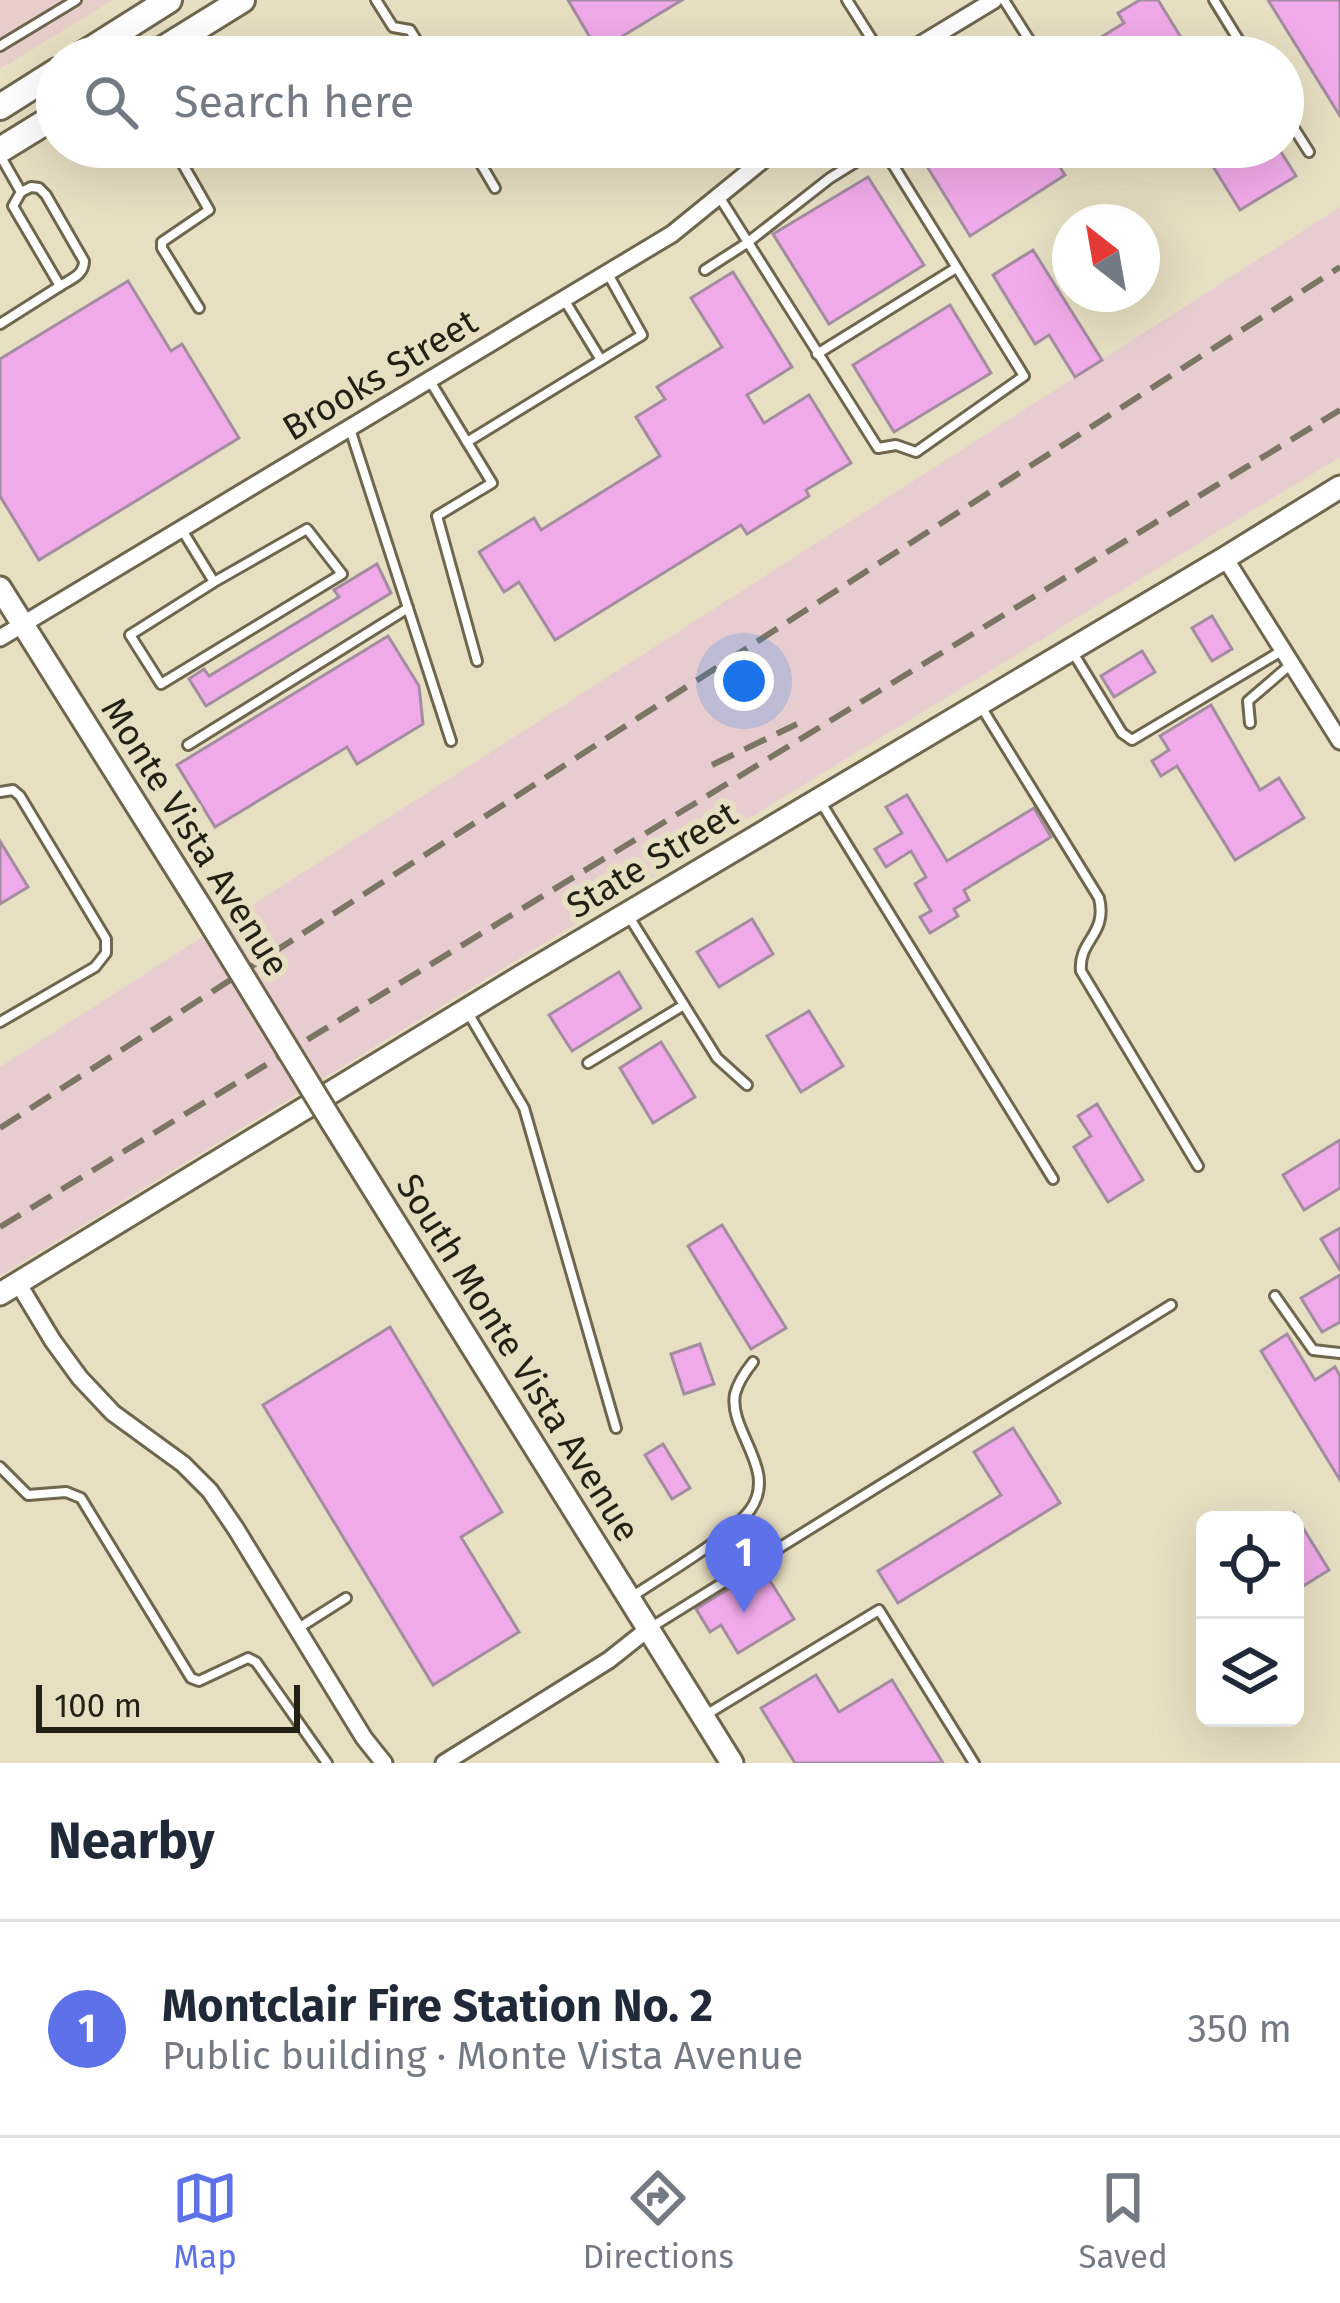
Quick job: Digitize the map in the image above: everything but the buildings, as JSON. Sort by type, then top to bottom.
[{"type":"main road","points":[[106,36],[141,8],[170,0]]},
{"type":"main road","points":[[188,33],[220,0]]},
{"type":"main road","points":[[183,36],[242,0]]},
{"type":"main road","points":[[0,107],[36,84]]},
{"type":"main road","points":[[0,153],[36,129]]},
{"type":"street","points":[[935,36],[994,0]]},
{"type":"street","name":"Brooks Street","points":[[0,638],[672,235],[753,168]]},
{"type":"street","name":"State Street","points":[[9,1288],[1340,487]]},
{"type":"street","points":[[1226,558],[1340,739]]},
{"type":"street","name":"Monte Vista Avenue","points":[[0,588],[332,1122]]},
{"type":"street","name":"South Monte Vista Avenue","points":[[332,1122],[648,1629]]},
{"type":"street","points":[[9,1288],[113,1413],[183,1464],[210,1491],[384,1763]]},
{"type":"street","points":[[446,1763],[609,1660],[648,1629],[732,1763]]},
{"type":"lane","points":[[0,46],[76,0]]},
{"type":"lane","points":[[376,0],[393,27],[410,30],[414,36]]},
{"type":"lane","points":[[847,0],[870,36]]},
{"type":"lane","points":[[1004,0],[1027,36]]},
{"type":"lane","points":[[1214,0],[1237,36]]},
{"type":"lane","points":[[1304,144],[1309,152]]},
{"type":"lane","points":[[0,153],[21,192]]},
{"type":"lane","points":[[184,168],[209,210],[162,242],[162,248],[199,308]]},
{"type":"lane","points":[[483,168],[495,188]]},
{"type":"lane","points":[[705,270],[846,168]]},
{"type":"lane","points":[[719,196],[878,448],[896,445],[916,452],[1024,376],[894,168]]},
{"type":"lane","points":[[0,324],[80,274],[85,268],[85,260],[46,195],[31,188],[21,192],[13,206],[15,214],[60,286]]},
{"type":"lane","points":[[817,354],[956,268]]},
{"type":"lane","points":[[466,442],[643,335],[608,273]]},
{"type":"lane","points":[[564,299],[601,361]]},
{"type":"lane","points":[[429,380],[492,484],[437,516],[477,661]]},
{"type":"lane","points":[[350,428],[451,741]]},
{"type":"lane","points":[[181,529],[214,582]]},
{"type":"lane","points":[[307,529],[342,574],[161,684],[130,634],[214,582],[307,529]]},
{"type":"lane","points":[[188,745],[408,608]]},
{"type":"lane","points":[[1072,650],[1121,733],[1132,740],[1287,657]]},
{"type":"lane","points":[[1250,723],[1248,701],[1287,657]]},
{"type":"lane","points":[[979,704],[1099,898],[1100,926],[1080,959],[1081,971],[1198,1166]]},
{"type":"lane","points":[[0,792],[13,790],[20,796],[107,947],[95,967],[0,1022]]},
{"type":"lane","points":[[819,800],[1053,1179]]},
{"type":"lane","points":[[627,914],[717,1058],[746,1085]]},
{"type":"lane","points":[[588,1063],[684,1005]]},
{"type":"lane","points":[[466,1010],[524,1108],[616,1428]]},
{"type":"lane","points":[[1276,1296],[1313,1349],[1340,1353]]},
{"type":"lane","points":[[648,1629],[1172,1305]]},
{"type":"lane","points":[[628,1598],[737,1524],[752,1507],[760,1490],[757,1469],[735,1394],[753,1362]]},
{"type":"lane","points":[[0,1467],[28,1495],[66,1492],[81,1498],[191,1678],[199,1682],[248,1658],[256,1662],[327,1763]]},
{"type":"lane","points":[[297,1629],[346,1598]]},
{"type":"lane","points":[[703,1717],[879,1610],[974,1763]]},
{"type":"shaded area","points":[[0,0],[113,0],[54,36],[36,36],[36,47],[0,69]]},
{"type":"shaded area","points":[[1340,207],[1340,457],[0,1276],[0,1067]]},
{"type":"railway","points":[[0,1128],[1340,267]]},
{"type":"railway","points":[[0,1227],[1340,410]]},
{"type":"railway","points":[[712,765],[797,724]]},
{"type":"place","name":"Montclair Fire Station No. 2","points":[[744,1613]]}]
